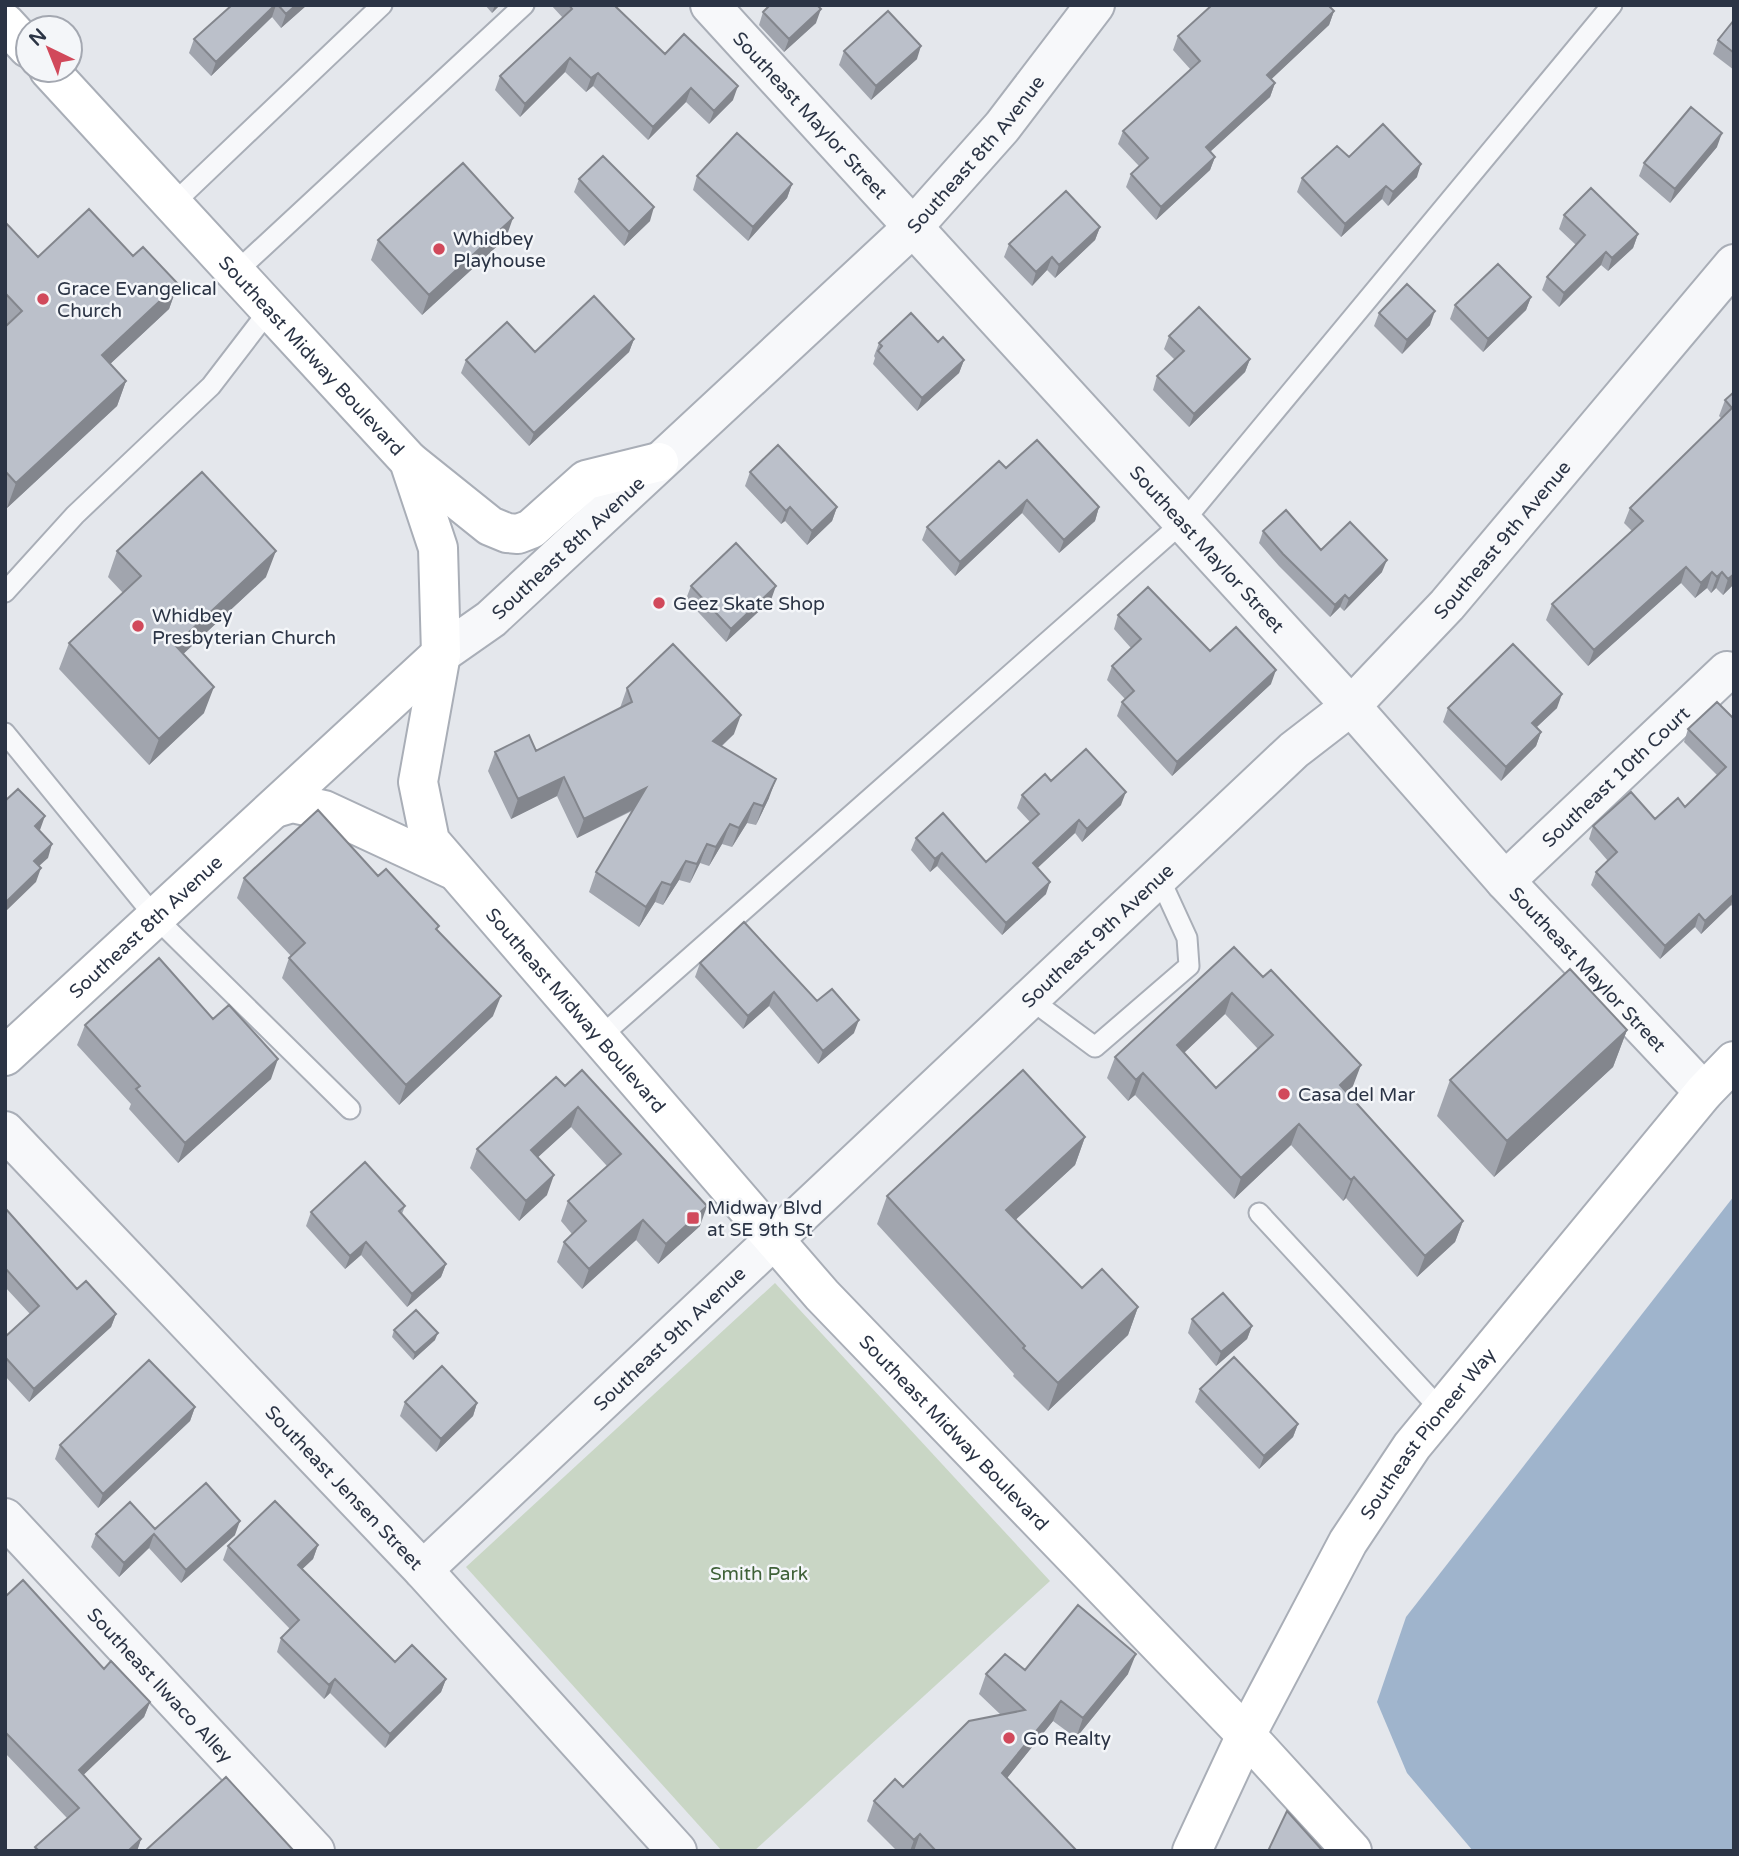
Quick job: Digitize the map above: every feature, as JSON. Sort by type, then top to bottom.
[{"type":"street","name":"Southeast Maylor Street","points":[[710,5],[1351,706],[1505,881],[1704,1092]]},
{"type":"street","name":"Southeast 8th Avenue","points":[[5,1056],[442,654],[491,619],[913,228],[1002,127],[1095,5]]},
{"type":"street","name":"Southeast Midway Boulevard","points":[[62,84],[409,461],[438,548],[442,654],[418,782],[430,841],[821,1296],[1246,1735],[1352,1851]]},
{"type":"street","name":"Southeast 9th Avenue","points":[[423,1570],[1294,750],[1351,706],[1447,605],[1734,264]]},
{"type":"street","points":[[409,461],[490,526],[507,533],[519,534],[531,529],[586,480],[659,462]]},
{"type":"street","name":"Southeast 10th Court","points":[[1505,881],[1727,671]]},
{"type":"street","points":[[275,807],[292,803],[324,810],[456,872]]},
{"type":"street","name":"Southeast Pioneer Way","points":[[1192,1851],[1246,1735],[1348,1542],[1412,1446],[1704,1092],[1734,1061]]},
{"type":"street","name":"Southeast Jensen Street","points":[[5,1131],[423,1570],[677,1851]]},
{"type":"street","name":"Southeast Ilwaco Alley","points":[[5,1518],[315,1851]]},
{"type":"lane","points":[[173,204],[382,5]]},
{"type":"lane","points":[[236,272],[524,5]]},
{"type":"lane","points":[[600,1037],[1182,522],[1612,5]]},
{"type":"lane","points":[[8,582],[211,386],[270,309]]},
{"type":"lane","points":[[5,733],[156,918],[350,1109]]},
{"type":"lane","points":[[1030,999],[1095,1047],[1189,966],[1187,938],[1158,877]]},
{"type":"lane","points":[[1259,1213],[1441,1410]]},
{"type":"green space","name":"Smith Park","points":[[775,1283],[1050,1581],[754,1851],[722,1851],[466,1567]]},
{"type":"water","points":[[1734,1196],[1734,1851],[1473,1851],[1407,1773],[1377,1702],[1406,1617]]},
{"type":"building","points":[[232,5],[275,5],[216,62],[194,39]]},
{"type":"building","points":[[278,5],[296,5],[286,14]]},
{"type":"building","points":[[569,5],[614,5],[665,54],[684,34],[738,86],[714,111],[691,88],[653,127],[598,73],[591,78],[570,58],[525,104],[500,76],[572,9]]},
{"type":"building","points":[[770,5],[817,5],[821,9],[789,39],[763,12]]},
{"type":"building","points":[[1212,5],[1328,5],[1334,11],[1267,75],[1275,83],[1206,147],[1215,157],[1161,207],[1131,174],[1148,158],[1123,131],[1200,61],[1178,36]]},
{"type":"building","points":[[888,11],[921,46],[876,86],[844,51]]},
{"type":"building","points":[[1734,20],[1734,53],[1718,40]]},
{"type":"building","points":[[1691,107],[1722,133],[1675,189],[1644,163]]},
{"type":"building","points":[[1383,124],[1421,164],[1393,192],[1386,186],[1345,224],[1302,178],[1337,146],[1349,157]]},
{"type":"building","points":[[737,133],[792,184],[753,227],[697,176]]},
{"type":"building","points":[[603,156],[654,207],[629,232],[579,179]]},
{"type":"building","name":"Whidbey Playhouse","points":[[463,163],[513,218],[429,295],[378,240]]},
{"type":"building","points":[[1591,188],[1638,234],[1612,258],[1606,252],[1564,293],[1547,277],[1585,235],[1564,215]]},
{"type":"building","points":[[1066,191],[1100,227],[1059,265],[1052,257],[1036,272],[1009,244]]},
{"type":"building","points":[[89,209],[133,256],[143,247],[178,284],[102,355],[126,381],[16,483],[5,471],[5,327],[22,311],[5,293],[5,222],[38,257]]},
{"type":"building","points":[[1498,264],[1531,297],[1488,339],[1455,305]]},
{"type":"building","points":[[1407,284],[1435,311],[1407,340],[1379,313]]},
{"type":"building","points":[[594,296],[634,339],[534,433],[466,360],[507,322],[535,352]]},
{"type":"building","points":[[1199,307],[1250,359],[1194,414],[1157,376],[1184,351],[1169,336]]},
{"type":"building","points":[[911,313],[938,342],[943,337],[964,360],[922,398],[878,351],[882,346],[879,343]]},
{"type":"building","points":[[1734,392],[1734,574],[1728,579],[1722,572],[1717,577],[1712,572],[1701,583],[1686,567],[1594,650],[1552,604],[1643,521],[1630,508],[1732,408],[1725,400]]},
{"type":"building","points":[[1037,440],[1099,507],[1064,540],[1027,500],[960,562],[927,527],[999,461],[1006,468]]},
{"type":"building","points":[[778,445],[837,507],[812,531],[790,507],[786,511],[750,472]]},
{"type":"building","name":"Whidbey Presbyterian Church","points":[[202,472],[276,551],[175,645],[214,687],[159,739],[69,643],[141,576],[117,551]]},
{"type":"building","points":[[1286,510],[1321,550],[1350,522],[1387,560],[1349,599],[1345,595],[1335,605],[1263,531]]},
{"type":"building","points":[[736,543],[776,586],[731,629],[691,586]]},
{"type":"building","points":[[1148,587],[1210,651],[1236,627],[1276,670],[1177,762],[1122,702],[1134,691],[1112,666],[1141,639],[1118,615]]},
{"type":"building","points":[[673,644],[741,715],[713,741],[776,779],[763,806],[754,803],[739,828],[730,824],[716,847],[707,844],[697,864],[686,861],[671,885],[662,882],[646,907],[596,872],[646,788],[584,819],[564,777],[518,799],[495,752],[529,735],[536,751],[632,702],[627,688]]},
{"type":"building","points":[[1513,644],[1562,694],[1532,723],[1541,732],[1506,767],[1448,708]]},
{"type":"building","points":[[1717,702],[1734,719],[1734,894],[1705,921],[1699,914],[1665,946],[1596,872],[1617,852],[1593,826],[1631,792],[1655,819],[1678,798],[1685,807],[1726,767],[1688,729]]},
{"type":"building","points":[[1086,749],[1126,792],[1087,829],[1079,820],[1033,863],[1050,882],[1006,923],[942,853],[935,859],[916,838],[943,813],[986,862],[1039,814],[1022,795],[1045,774],[1051,781]]},
{"type":"building","points":[[18,789],[45,816],[35,826],[52,844],[34,861],[41,868],[6,902],[5,801]]},
{"type":"building","points":[[318,810],[378,876],[386,869],[439,926],[436,929],[501,996],[406,1085],[289,958],[305,943],[244,878]]},
{"type":"building","points":[[744,922],[817,1001],[832,989],[859,1020],[823,1051],[774,992],[748,1016],[700,963]]},
{"type":"building","points":[[1234,947],[1263,977],[1271,970],[1361,1065],[1340,1085],[1463,1221],[1425,1256],[1354,1177],[1351,1180],[1299,1124],[1241,1178],[1143,1073],[1136,1080],[1115,1057]],"holes":[[[1232,993],[1273,1035],[1216,1088],[1177,1045]]]},
{"type":"building","points":[[159,958],[213,1019],[229,1005],[278,1059],[185,1143],[136,1089],[140,1086],[85,1025]]},
{"type":"building","points":[[1570,969],[1627,1030],[1507,1141],[1450,1080]]},
{"type":"building","points":[[582,1070],[707,1206],[666,1244],[643,1220],[589,1269],[564,1242],[586,1221],[568,1201],[621,1154],[578,1107],[531,1150],[554,1175],[526,1201],[477,1149],[556,1077],[565,1086]]},
{"type":"building","points":[[1023,1070],[1085,1137],[1006,1210],[1082,1288],[1102,1269],[1138,1307],[1058,1383],[1023,1348],[1025,1346],[887,1196]]},
{"type":"building","points":[[365,1162],[405,1206],[399,1211],[446,1264],[412,1294],[366,1242],[350,1256],[311,1212]]},
{"type":"building","points":[[5,1208],[77,1289],[86,1281],[116,1314],[34,1389],[5,1357],[5,1337],[39,1306],[5,1268]]},
{"type":"building","points":[[1223,1293],[1252,1326],[1221,1352],[1192,1319]]},
{"type":"building","points":[[416,1310],[438,1333],[415,1353],[394,1330]]},
{"type":"building","points":[[1234,1357],[1298,1424],[1264,1456],[1200,1389]]},
{"type":"building","points":[[149,1360],[195,1407],[103,1494],[60,1445]]},
{"type":"building","points":[[442,1366],[477,1403],[441,1439],[405,1402]]},
{"type":"building","points":[[206,1483],[240,1521],[186,1570],[154,1534],[124,1563],[96,1534],[130,1502],[155,1529]]},
{"type":"building","points":[[275,1501],[318,1545],[298,1565],[395,1662],[412,1645],[446,1679],[390,1734],[335,1679],[329,1685],[281,1638],[299,1620],[228,1546]]},
{"type":"building","points":[[23,1580],[104,1669],[111,1661],[150,1702],[79,1770],[141,1839],[128,1851],[39,1851],[35,1847],[79,1808],[5,1732],[5,1597]]},
{"type":"building","points":[[1078,1605],[1136,1654],[1083,1718],[1061,1701],[1002,1773],[1077,1851],[936,1851],[920,1834],[914,1840],[874,1801],[895,1779],[903,1787],[969,1721],[1025,1710],[986,1674],[1005,1654],[1025,1670]]},
{"type":"building","points":[[226,1777],[294,1851],[145,1851]]},
{"type":"building","points":[[1287,1811],[1322,1850],[1322,1851],[1268,1851]]},
{"type":"place","name":"Whidbey Playhouse","points":[[439,249]]},
{"type":"place","name":"Grace Evangelical Church","points":[[43,299]]},
{"type":"place","name":"Geez Skate Shop","points":[[659,603]]},
{"type":"place","name":"Whidbey Presbyterian Church","points":[[138,626]]},
{"type":"place","name":"Casa del Mar","points":[[1284,1094]]},
{"type":"place","name":"Midway Blvd at SE 9th St","points":[[693,1218]]},
{"type":"place","name":"Go Realty","points":[[1009,1738]]}]
